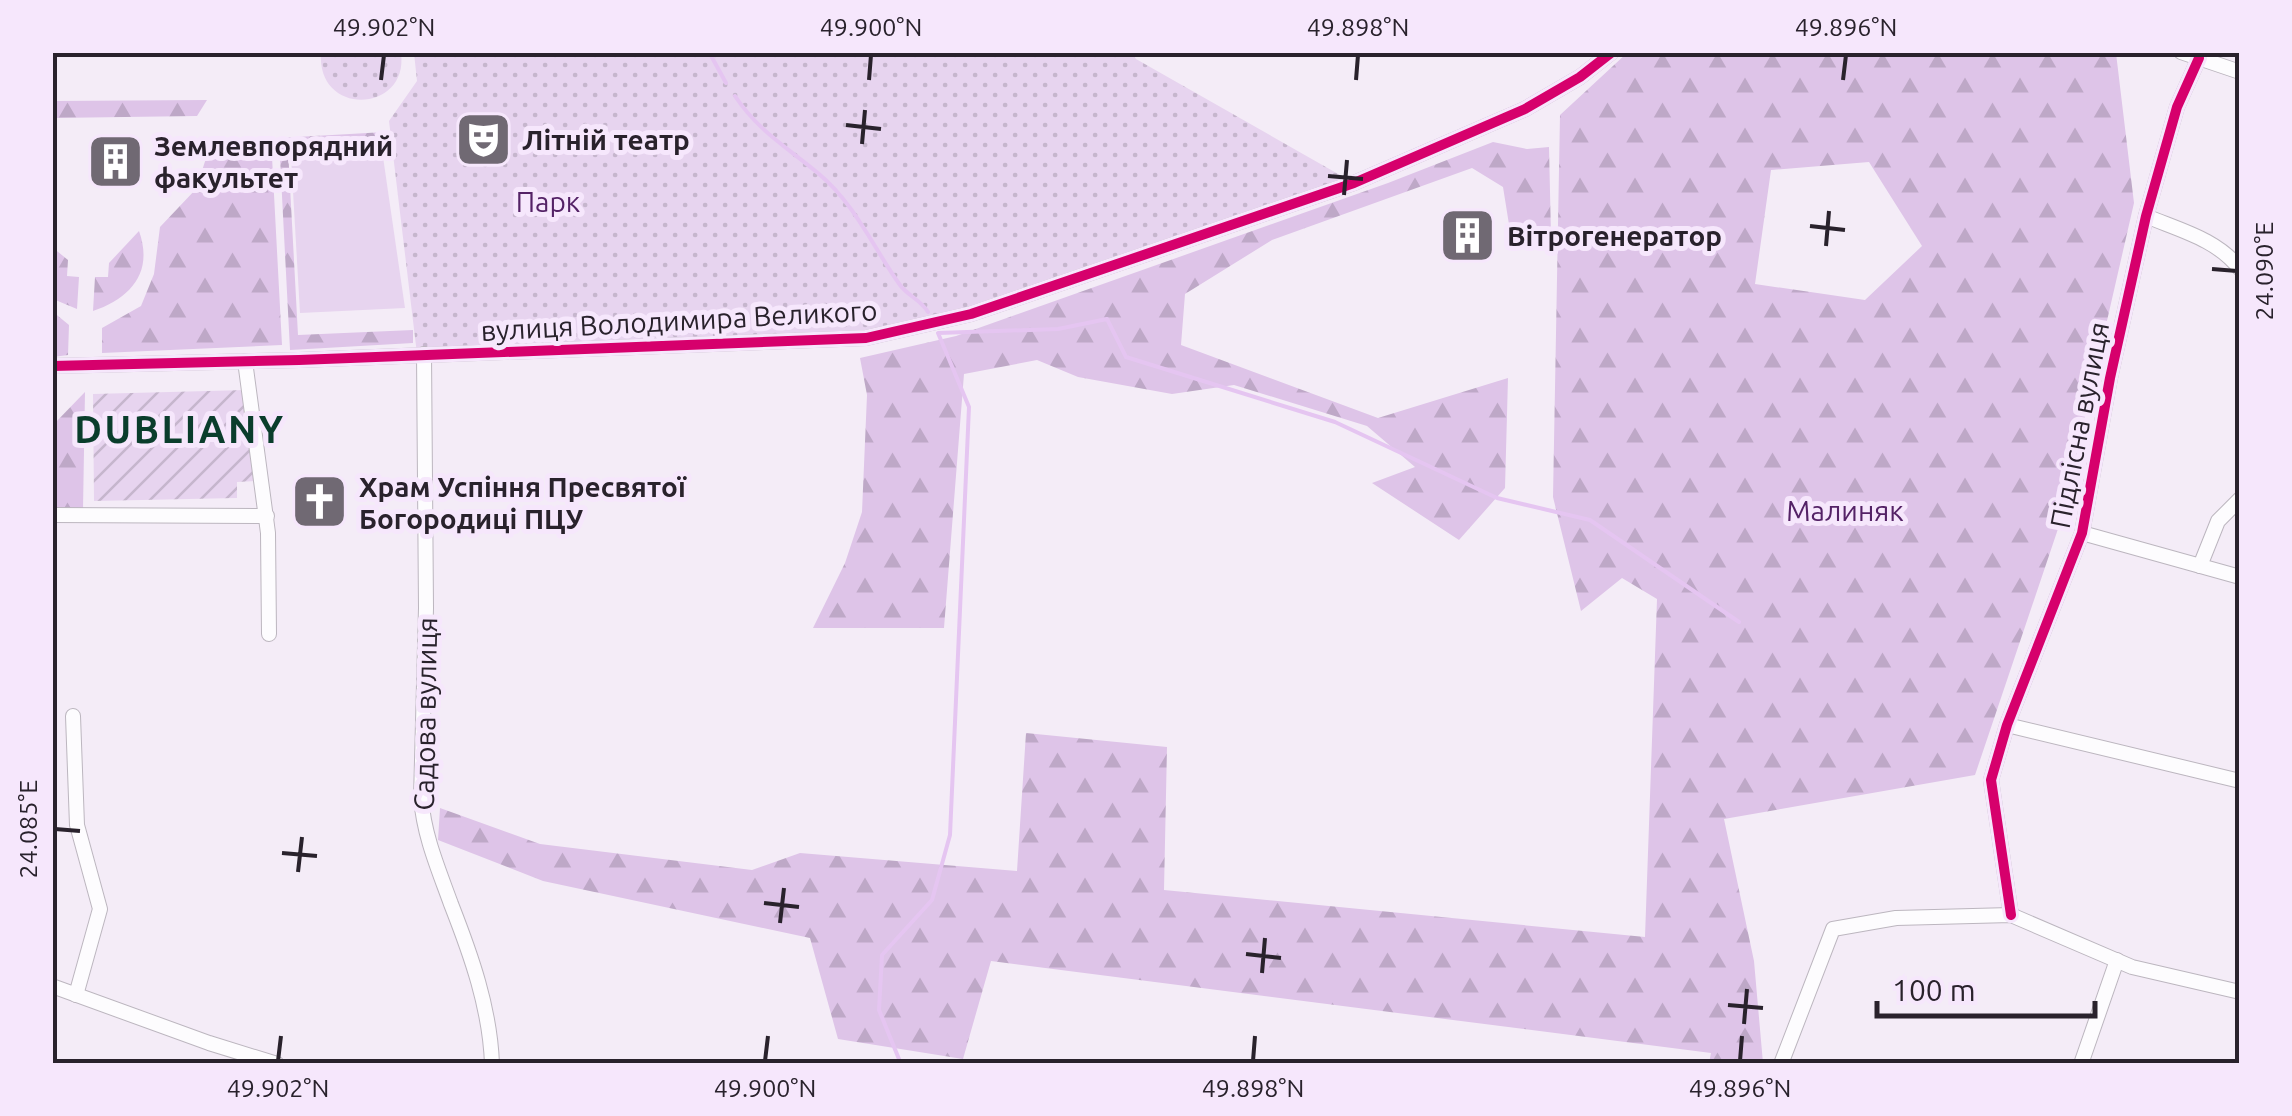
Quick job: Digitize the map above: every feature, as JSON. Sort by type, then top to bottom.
[{"type":"street","name":"вулиця Володимира Великого","points":[[52,366],[866,338],[971,314],[1354,183],[1524,110],[1580,77],[1612,52]]},
{"type":"street","points":[[2181,52],[2234,70]]},
{"type":"street","points":[[2219,52],[2234,70]]},
{"type":"street","name":"Підлісна вулиця","points":[[2011,915],[1991,780],[2007,724],[2082,533],[2110,378],[2146,216],[2177,107],[2200,58]]},
{"type":"street","points":[[2146,216],[2212,243],[2240,269]]},
{"type":"street","name":"Садова вулиця","points":[[424,354],[426,608],[422,814],[486,1010],[492,1064]]},
{"type":"street","points":[[245,361],[267,516],[269,634]]},
{"type":"street","points":[[2200,566],[2218,521],[2240,499]]},
{"type":"street","points":[[52,515],[267,516]]},
{"type":"street","points":[[2082,533],[2240,576]]},
{"type":"street","points":[[72,716],[77,826],[100,909],[76,995]]},
{"type":"street","points":[[2007,724],[2240,781]]},
{"type":"street","points":[[1781,1064],[1833,929],[1896,918],[2011,915],[2132,967],[2240,992]]},
{"type":"street","points":[[2081,1064],[2116,960]]},
{"type":"street","points":[[52,986],[276,1064]]},
{"type":"green space","points":[[321,52],[401,53],[400,73],[391,87],[378,96],[362,100],[346,97],[333,88],[323,73]]},
{"type":"green space","name":"Парк","points":[[414,53],[1132,53],[1136,59],[1354,183],[971,314],[866,338],[417,354],[389,121],[417,81]]},
{"type":"green space","name":"Малиняк","points":[[1627,53],[2116,53],[2134,203],[2062,517],[1975,775],[1724,819],[1754,961],[1763,1063],[1709,1063],[1711,1053],[991,961],[963,1059],[838,1039],[810,938],[543,881],[438,840],[440,808],[540,844],[752,870],[800,853],[1017,871],[1026,733],[1167,747],[1164,890],[1645,937],[1657,599],[1622,578],[1581,611],[1553,497],[1560,115]],"holes":[[[1869,162],[1922,246],[1865,300],[1755,284],[1771,170]]]},
{"type":"green space","points":[[207,100],[197,116],[53,118],[53,101]]},
{"type":"green space","points":[[385,132],[386,144],[288,149],[298,335],[413,330],[413,343],[290,350],[279,138]]},
{"type":"green space","points":[[271,138],[282,345],[102,353],[102,328],[141,306],[154,274],[160,227],[196,189],[212,140]]},
{"type":"green space","points":[[1493,142],[1527,149],[1549,147],[1551,236],[1511,237],[1503,187],[1472,168],[1272,240],[1185,294],[1181,345],[1378,418],[1508,378],[1505,488],[1459,540],[1372,483],[1415,467],[1367,426],[1234,385],[1172,394],[1078,377],[1037,360],[964,374],[944,628],[813,628],[845,563],[862,512],[867,395],[860,358],[956,336]]},
{"type":"green space","points":[[382,150],[405,308],[300,313],[291,156]]},
{"type":"green space","points":[[139,231],[143,259],[136,282],[118,299],[93,311],[95,277],[108,277],[109,263]]},
{"type":"green space","points":[[52,247],[68,260],[67,276],[79,277],[77,309],[53,299]]},
{"type":"green space","points":[[52,311],[69,325],[68,355],[53,357]]},
{"type":"green space","points":[[246,390],[257,481],[237,482],[237,498],[94,501],[93,394]]},
{"type":"green space","points":[[85,392],[83,509],[53,508],[53,425]]},
{"type":"waterway","points":[[709,52],[726,83]]},
{"type":"waterway","points":[[735,96],[764,129],[832,186],[900,285],[928,312]]},
{"type":"waterway","points":[[901,1064],[879,1010],[882,955],[932,900],[950,835],[969,407],[938,333],[1058,329],[1107,319],[1126,357],[1335,422],[1497,498],[1590,520],[1739,622]]},
{"type":"cycle path","points":[[52,366],[866,338],[971,314],[1354,183],[1525,109],[1580,77],[1612,52]]},
{"type":"cycle path","points":[[2011,915],[1991,780],[2007,725],[2082,533],[2110,378],[2146,216],[2177,107],[2199,58]]},
{"type":"place","name":"Літній театр","points":[[483,139]]},
{"type":"place","name":"Землевпорядний факультет","points":[[115,161]]},
{"type":"place","name":"Вітрогенератор","points":[[1468,235]]},
{"type":"place","name":"Храм Успіння Пресвятої Богородиці ПЦУ","points":[[320,502]]},
{"type":"district","name":"DUBLIANY","points":[[180,429]]}]
